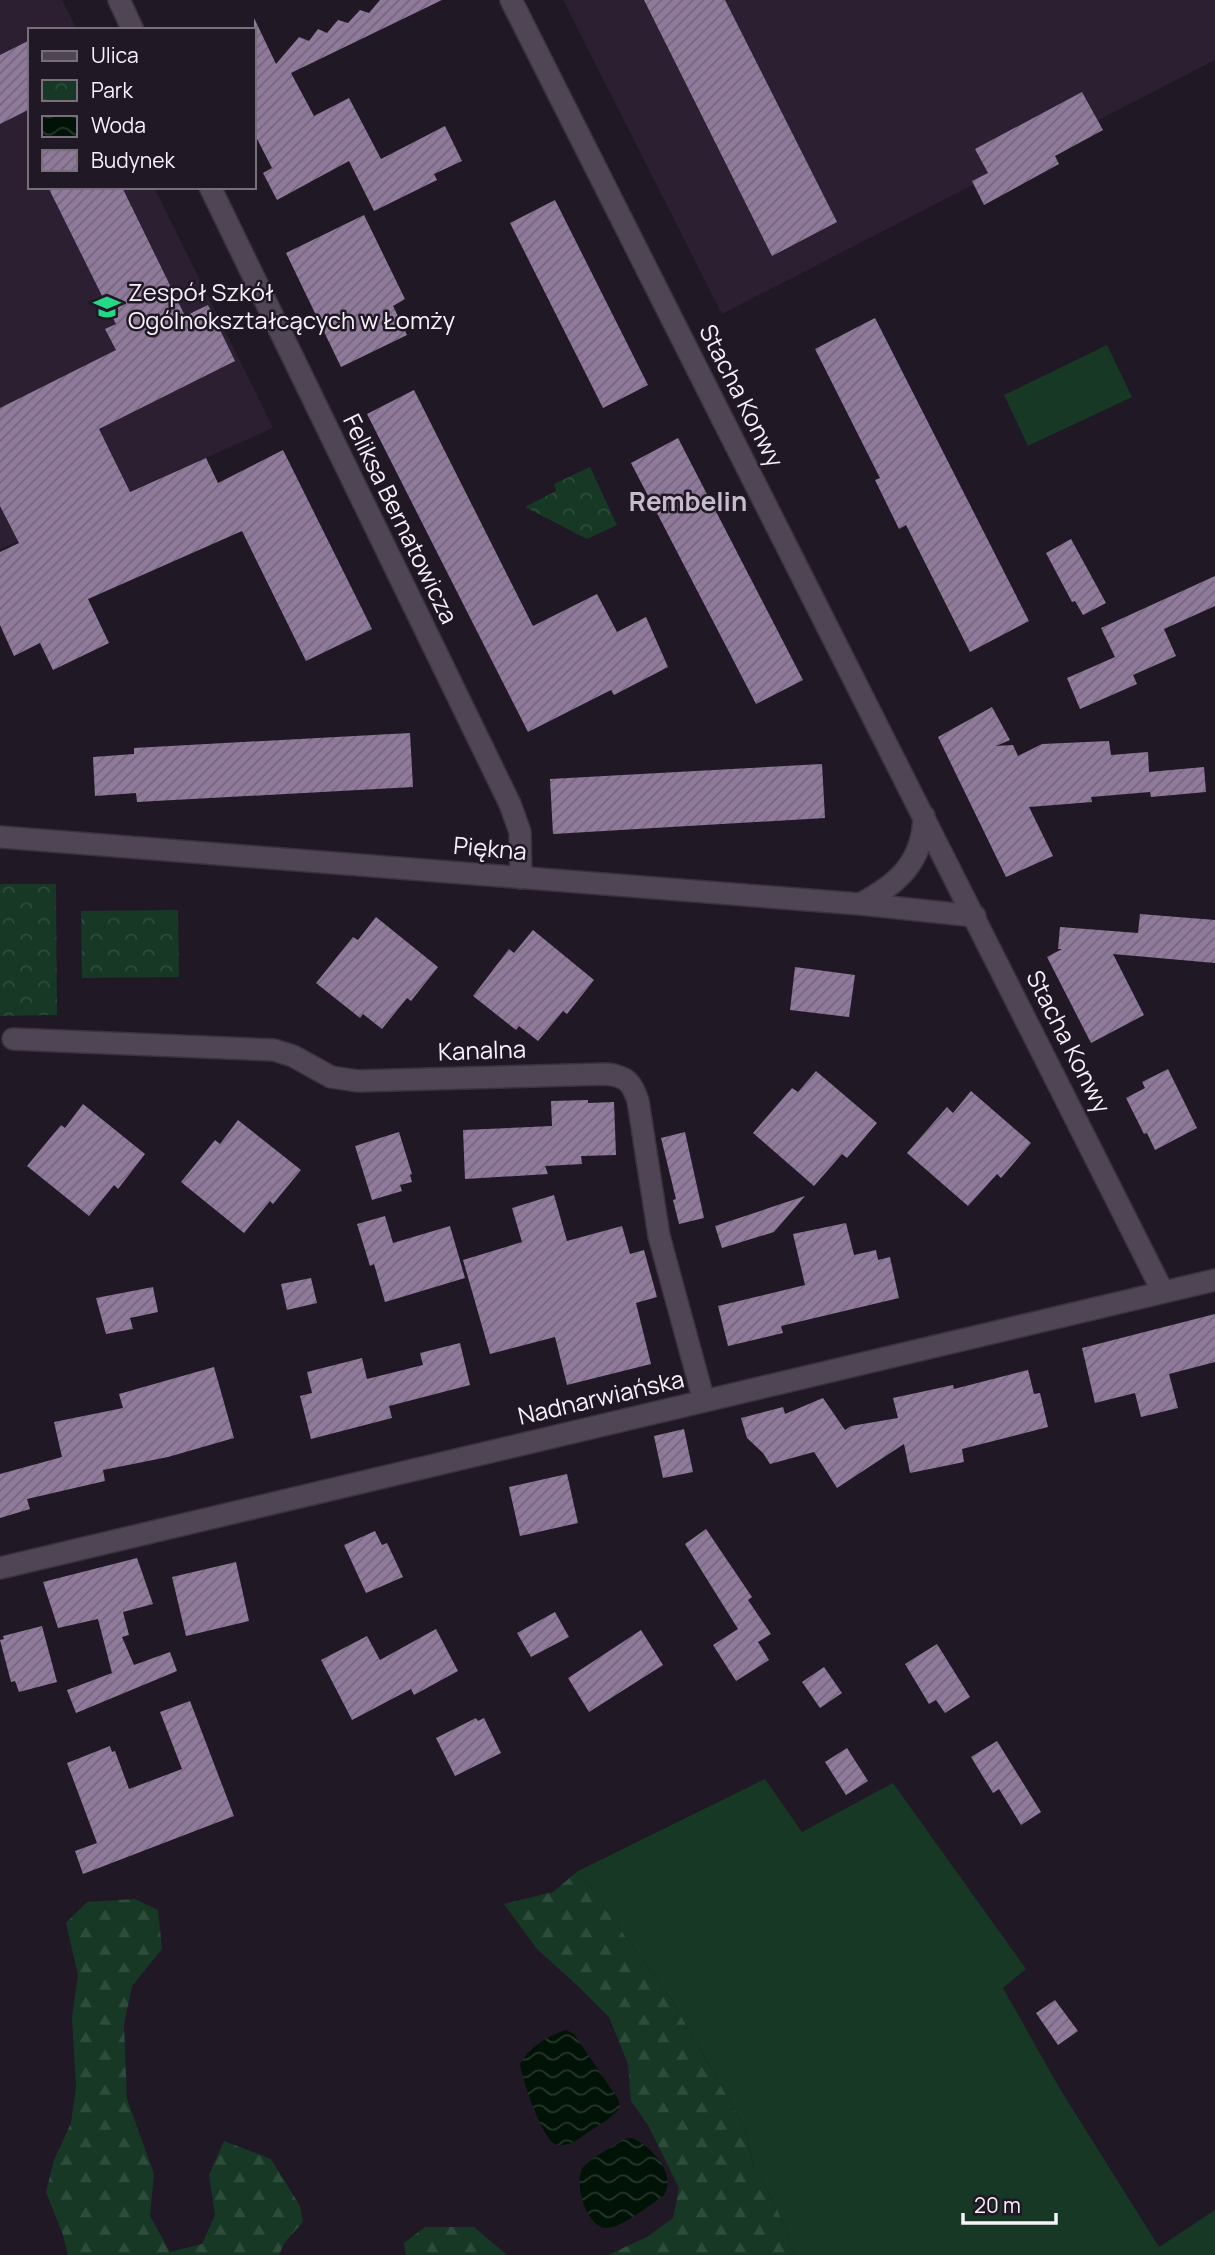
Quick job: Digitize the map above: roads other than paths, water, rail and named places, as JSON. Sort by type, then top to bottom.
[{"type":"street","points":[[118,0],[132,28]]},
{"type":"street","name":"Stacha Konwy","points":[[511,0],[1163,1292]]},
{"type":"street","name":"Feliksa Bernatowicza","points":[[211,189],[510,804],[520,832],[521,878]]},
{"type":"street","points":[[860,904],[891,887],[908,868],[920,845],[924,816]]},
{"type":"street","name":"Piękna","points":[[0,837],[860,904],[975,916]]},
{"type":"street","name":"Kanalna","points":[[13,1039],[274,1050],[293,1056],[331,1077],[358,1081],[606,1074],[620,1076],[634,1088],[638,1101],[659,1236],[704,1401]]},
{"type":"street","name":"Nadnarwiańska","points":[[0,1568],[1215,1280]]},
{"type":"water","points":[[566,2030],[574,2034],[618,2099],[620,2107],[578,2139],[560,2145],[555,2144],[544,2131],[524,2082],[520,2064],[528,2052],[540,2043]]},
{"type":"water","points":[[632,2138],[647,2147],[660,2162],[665,2170],[667,2188],[663,2196],[628,2220],[613,2227],[599,2226],[587,2213],[583,2203],[580,2192],[581,2173],[592,2159],[624,2139]]},
{"type":"place","name":"Zespół Szkół Ogólnokształcących w Łomży","points":[[107,307]]},
{"type":"district","name":"Rembelin","points":[[688,502]]}]
